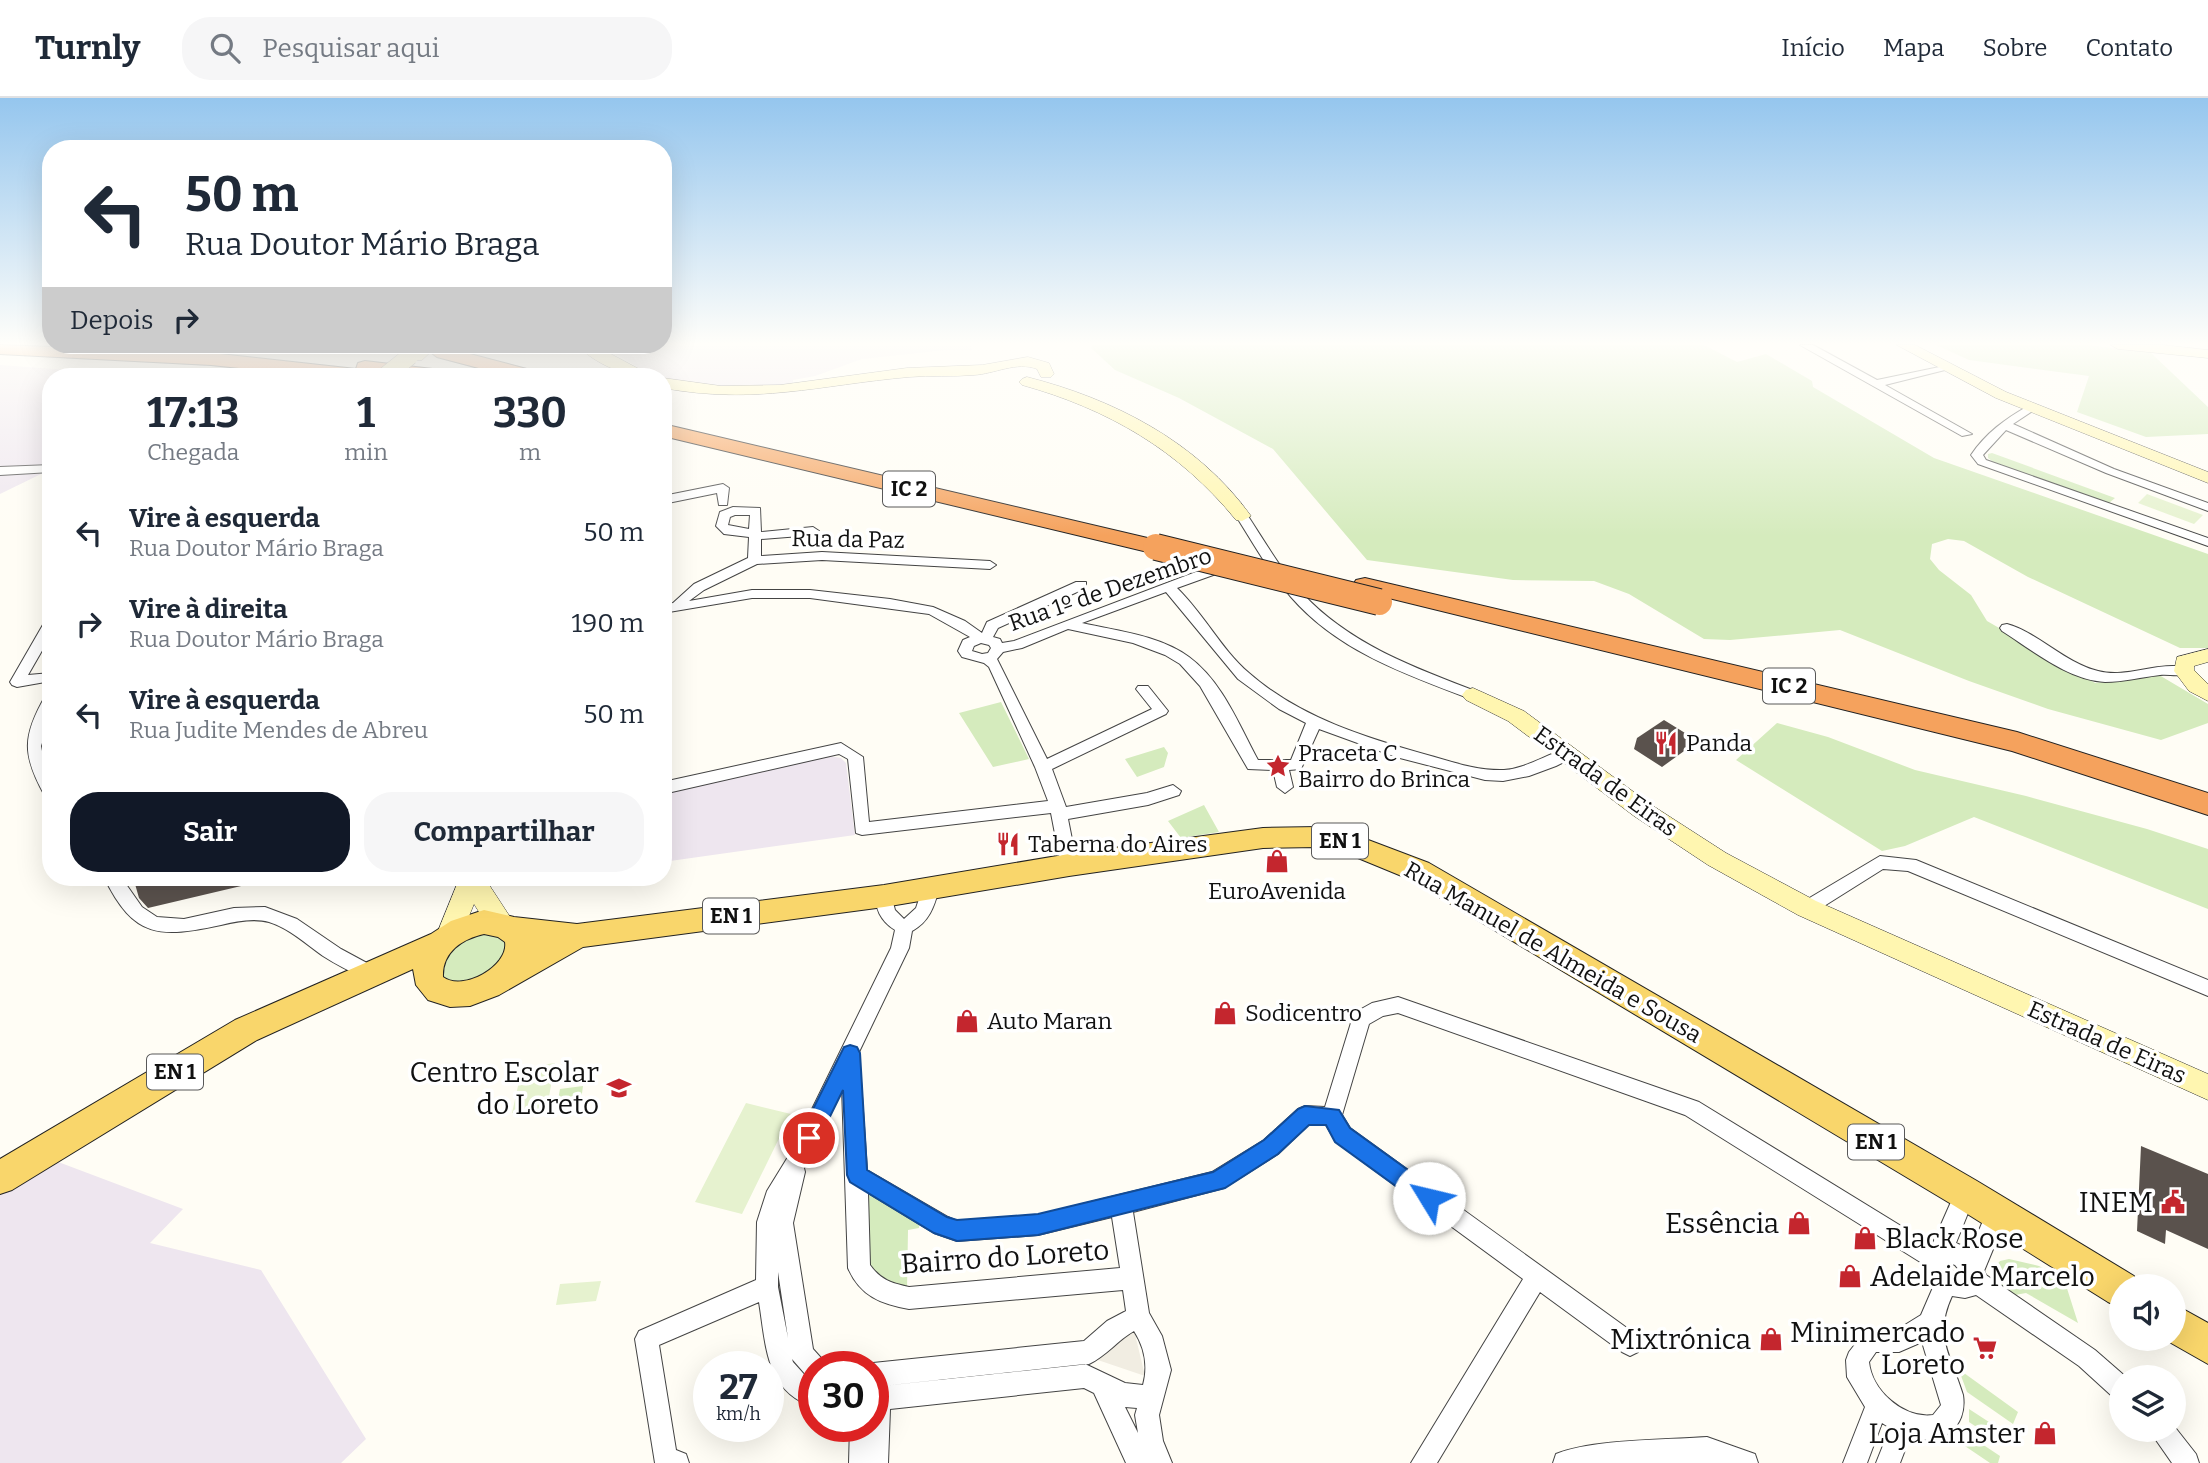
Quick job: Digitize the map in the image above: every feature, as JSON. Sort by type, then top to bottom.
[{"type":"highway","points":[[672,415],[758,447]]},
{"type":"highway","name":"IC 2","points":[[672,423],[758,447],[1152,541],[2017,742],[2208,804]]},
{"type":"highway","name":"IC 2","points":[[672,432],[758,447]]},
{"type":"highway","points":[[672,438],[758,447]]},
{"type":"highway","name":"IC 2","points":[[1372,593],[1934,735],[2071,774],[2208,820]]},
{"type":"main road","name":"Rua Manuel de Almeida e Sousa","points":[[884,896],[1263,838],[1298,836],[1345,842],[1419,871],[1965,1193],[2109,1282]]},
{"type":"main road","name":"EN 1","points":[[0,1178],[246,1030],[310,999],[365,978],[466,927],[484,922],[578,936],[884,896]]},
{"type":"main road","points":[[501,980],[514,967],[521,953],[521,939],[507,926]]},
{"type":"main road","name":"EN 1","points":[[365,978],[395,981],[433,988],[446,994],[464,995],[483,990],[578,936]]},
{"type":"main road","points":[[433,988],[427,978],[426,967],[444,940]]},
{"type":"main road","points":[[2186,1331],[2208,1345]]},
{"type":"street","name":"Estrada de Eiras","points":[[1101,409],[1151,433],[1203,470],[1223,490],[1297,596],[1346,639],[1382,659],[1473,695],[1516,716],[1642,810],[1717,859],[1807,908],[2208,1087]]},
{"type":"street","points":[[1920,409],[1966,434]]},
{"type":"street","points":[[2031,409],[2004,425],[1977,455],[1982,462],[2208,542]]},
{"type":"street","points":[[2034,409],[2208,478]]},
{"type":"street","points":[[2004,425],[2095,462],[2110,471],[2208,507]]},
{"type":"street","points":[[0,471],[42,469]]},
{"type":"street","points":[[672,497],[723,488],[723,502]]},
{"type":"street","points":[[754,560],[757,536],[813,530]]},
{"type":"street","name":"Rua da Paz","points":[[672,607],[710,581],[754,560],[822,555],[990,565]]},
{"type":"street","name":"Rua 1º de Dezembro","points":[[993,653],[1214,570],[1278,570]]},
{"type":"street","points":[[710,581],[720,600]]},
{"type":"street","points":[[965,647],[983,638],[992,625],[1081,585]]},
{"type":"street","points":[[1168,587],[1186,603],[1222,653],[1243,675],[1314,722],[1378,747],[1494,775],[1534,770],[1569,753]]},
{"type":"street","points":[[672,608],[752,594],[810,594],[933,611],[995,642],[995,665],[1043,767],[1059,810],[1069,866]]},
{"type":"street","points":[[960,624],[965,651],[970,657],[993,653]]},
{"type":"street","points":[[1067,624],[1155,646],[1181,659],[1197,671],[1253,765],[1296,765],[1314,722]]},
{"type":"street","points":[[2007,628],[2079,669],[2100,677],[2169,669],[2184,671]]},
{"type":"street","points":[[42,637],[18,682],[42,678]]},
{"type":"street","points":[[2208,655],[2184,662],[2184,671],[2196,686],[2208,694]]},
{"type":"street","points":[[1043,767],[1161,710],[1143,689]]},
{"type":"street","points":[[42,718],[32,750],[42,764]]},
{"type":"street","points":[[672,786],[841,748],[855,757],[862,829],[1059,810],[1149,799],[1173,791]]},
{"type":"street","points":[[1280,765],[1285,787]]},
{"type":"street","points":[[1807,908],[1880,862],[1910,865],[2208,988]]},
{"type":"street","points":[[118,886],[139,915],[155,925],[172,927],[244,914],[268,914],[282,919],[365,978]]},
{"type":"street","points":[[444,940],[469,886]]},
{"type":"street","points":[[477,886],[507,926]]},
{"type":"street","points":[[798,1385],[782,1367],[767,1287],[768,1222],[778,1191],[798,1159],[900,948],[904,927],[918,919],[925,910],[930,889]]},
{"type":"street","points":[[884,896],[886,913],[904,927]]},
{"type":"street","points":[[1630,1345],[1343,1135],[1332,1116],[1361,1019],[1379,1009],[1398,1005],[1692,1108],[1938,1254],[1960,1255],[1974,1276],[2087,1358],[2109,1378]]},
{"type":"street","name":"Bairro do Loreto","points":[[850,1053],[859,1268],[869,1282],[884,1293],[909,1298],[1132,1278]]},
{"type":"street","points":[[857,1175],[942,1226],[957,1231],[1038,1225],[1217,1181],[1271,1147],[1305,1115],[1332,1116]]},
{"type":"street","points":[[798,1159],[782,1223],[801,1351]]},
{"type":"street","points":[[1965,1193],[1938,1254],[1936,1270],[1947,1281],[1967,1287],[1974,1276],[1997,1213]]},
{"type":"street","points":[[1121,1205],[1138,1317],[1151,1336],[1159,1370],[1149,1398],[1147,1415],[1151,1442],[1160,1463]]},
{"type":"street","points":[[1423,1463],[1538,1277]]},
{"type":"street","points":[[1931,1322],[1900,1341],[1875,1340],[1865,1346],[1859,1356],[1860,1380],[1877,1406],[1903,1425],[1932,1430],[1943,1425],[1951,1415],[1953,1405],[1951,1392],[1938,1366],[1931,1322],[1947,1281]]},
{"type":"street","points":[[677,1463],[665,1458],[647,1339],[767,1287]]},
{"type":"street","points":[[889,1388],[1089,1352],[1115,1329],[1138,1317]]},
{"type":"street","points":[[889,1390],[1085,1376],[1123,1395],[1149,1398]]},
{"type":"street","points":[[1103,1386],[1139,1463]]},
{"type":"street","points":[[1855,1463],[1877,1406]]},
{"type":"street","points":[[1888,1463],[1903,1425]]},
{"type":"street","points":[[861,1463],[862,1442]]},
{"type":"street","points":[[876,1442],[876,1463]]},
{"type":"street","points":[[2170,1442],[2187,1463]]},
{"type":"street","points":[[1565,1463],[1619,1455],[1707,1448],[1746,1463]]},
{"type":"shaded area","points":[[0,409],[42,409],[42,474],[0,494]]},
{"type":"shaded area","points":[[830,756],[841,758],[846,763],[855,835],[672,861],[672,791]]},
{"type":"shaded area","points":[[53,1160],[183,1209],[150,1243],[261,1270],[366,1439],[341,1463],[0,1463],[0,1192]]},
{"type":"shaded area","points":[[1134,1330],[1145,1376],[1089,1357]]},
{"type":"green space","points":[[1199,409],[1850,409],[1934,458],[2208,554],[2208,648],[2180,648],[2028,577],[1964,541],[1948,539],[1932,544],[1930,559],[1939,570],[1971,595],[1987,621],[2095,683],[2159,675],[2208,704],[2208,723],[2161,740],[2048,709],[1840,630],[1730,640],[1704,639],[1629,594],[1594,581],[1513,580],[1367,560],[1273,449]]},
{"type":"green space","points":[[2078,409],[2208,409],[2208,434],[2146,437],[2077,412]]},
{"type":"green space","points":[[1992,453],[2115,498],[2109,503],[1996,464],[1988,458],[1988,454]]},
{"type":"green space","points":[[2147,494],[2203,515],[2194,524],[2138,503]]},
{"type":"green space","points":[[1001,702],[1029,759],[993,767],[959,713]]},
{"type":"green space","points":[[1777,723],[1828,737],[1915,770],[2026,796],[2147,829],[2208,849],[2208,909],[1974,817],[1905,846],[1882,851],[1736,760]]},
{"type":"green space","points":[[1164,747],[1168,753],[1164,767],[1137,777],[1125,759]]},
{"type":"green space","points":[[1204,805],[1219,832],[1181,838],[1168,821]]},
{"type":"green space","points":[[505,933],[510,958],[468,986],[439,978],[436,960],[461,935]]},
{"type":"green space","points":[[555,1063],[547,1108],[512,1113],[522,1068]]},
{"type":"green space","points":[[583,1086],[580,1108],[556,1112],[560,1089]]},
{"type":"green space","points":[[746,1103],[791,1114],[742,1214],[695,1202]]},
{"type":"green space","points":[[864,1188],[919,1219],[919,1228],[908,1230],[907,1290],[888,1288],[864,1266]]},
{"type":"green space","points":[[2009,1259],[2039,1266],[2064,1279],[2078,1323],[2026,1293],[2015,1295],[2004,1287],[1997,1277],[1995,1267],[2000,1261]]},
{"type":"green space","points":[[601,1281],[596,1301],[556,1305],[560,1284]]},
{"type":"green space","points":[[1960,1373],[1964,1373],[2018,1412],[2013,1424],[1967,1392]]},
{"type":"green space","points":[[1969,1409],[2009,1435],[2005,1446],[1969,1422]]},
{"type":"green space","points":[[1964,1432],[2000,1456],[1998,1463],[1990,1463],[1956,1440]]},
{"type":"building","name":"Panda","points":[[1664,720],[1698,741],[1662,767],[1634,749],[1637,738]]},
{"type":"building","points":[[136,886],[241,886],[148,908],[139,898]]},
{"type":"building","name":"INEM","points":[[2141,1146],[2208,1174],[2208,1249],[2166,1230],[2165,1244],[2137,1231]]},
{"type":"place","name":"Panda","points":[[1666,743]]},
{"type":"place","name":"Praceta C Bairro do Brinca","points":[[1278,766]]},
{"type":"place","name":"Taberna do Aires","points":[[1008,844]]},
{"type":"place","name":"EuroAvenida","points":[[1277,861]]},
{"type":"place","name":"Sodicentro","points":[[1225,1013]]},
{"type":"place","name":"Auto Maran","points":[[967,1021]]},
{"type":"place","name":"Centro Escolar do Loreto","points":[[619,1088]]},
{"type":"place","name":"INEM","points":[[2173,1202]]},
{"type":"place","name":"Essência","points":[[1799,1223]]},
{"type":"place","name":"Black Rose","points":[[1865,1238]]},
{"type":"place","name":"Adelaide Marcelo","points":[[1850,1276]]},
{"type":"place","name":"Mixtrónica","points":[[1771,1339]]},
{"type":"place","name":"Minimercado Loreto","points":[[1985,1348]]},
{"type":"place","name":"Loja Amster","points":[[2045,1433]]},
{"type":"route","points":[[809,1138],[850,1053],[857,1175],[942,1226],[957,1231],[1038,1225],[1217,1181],[1271,1147],[1305,1115],[1332,1116],[1343,1135],[1429,1198]]}]
